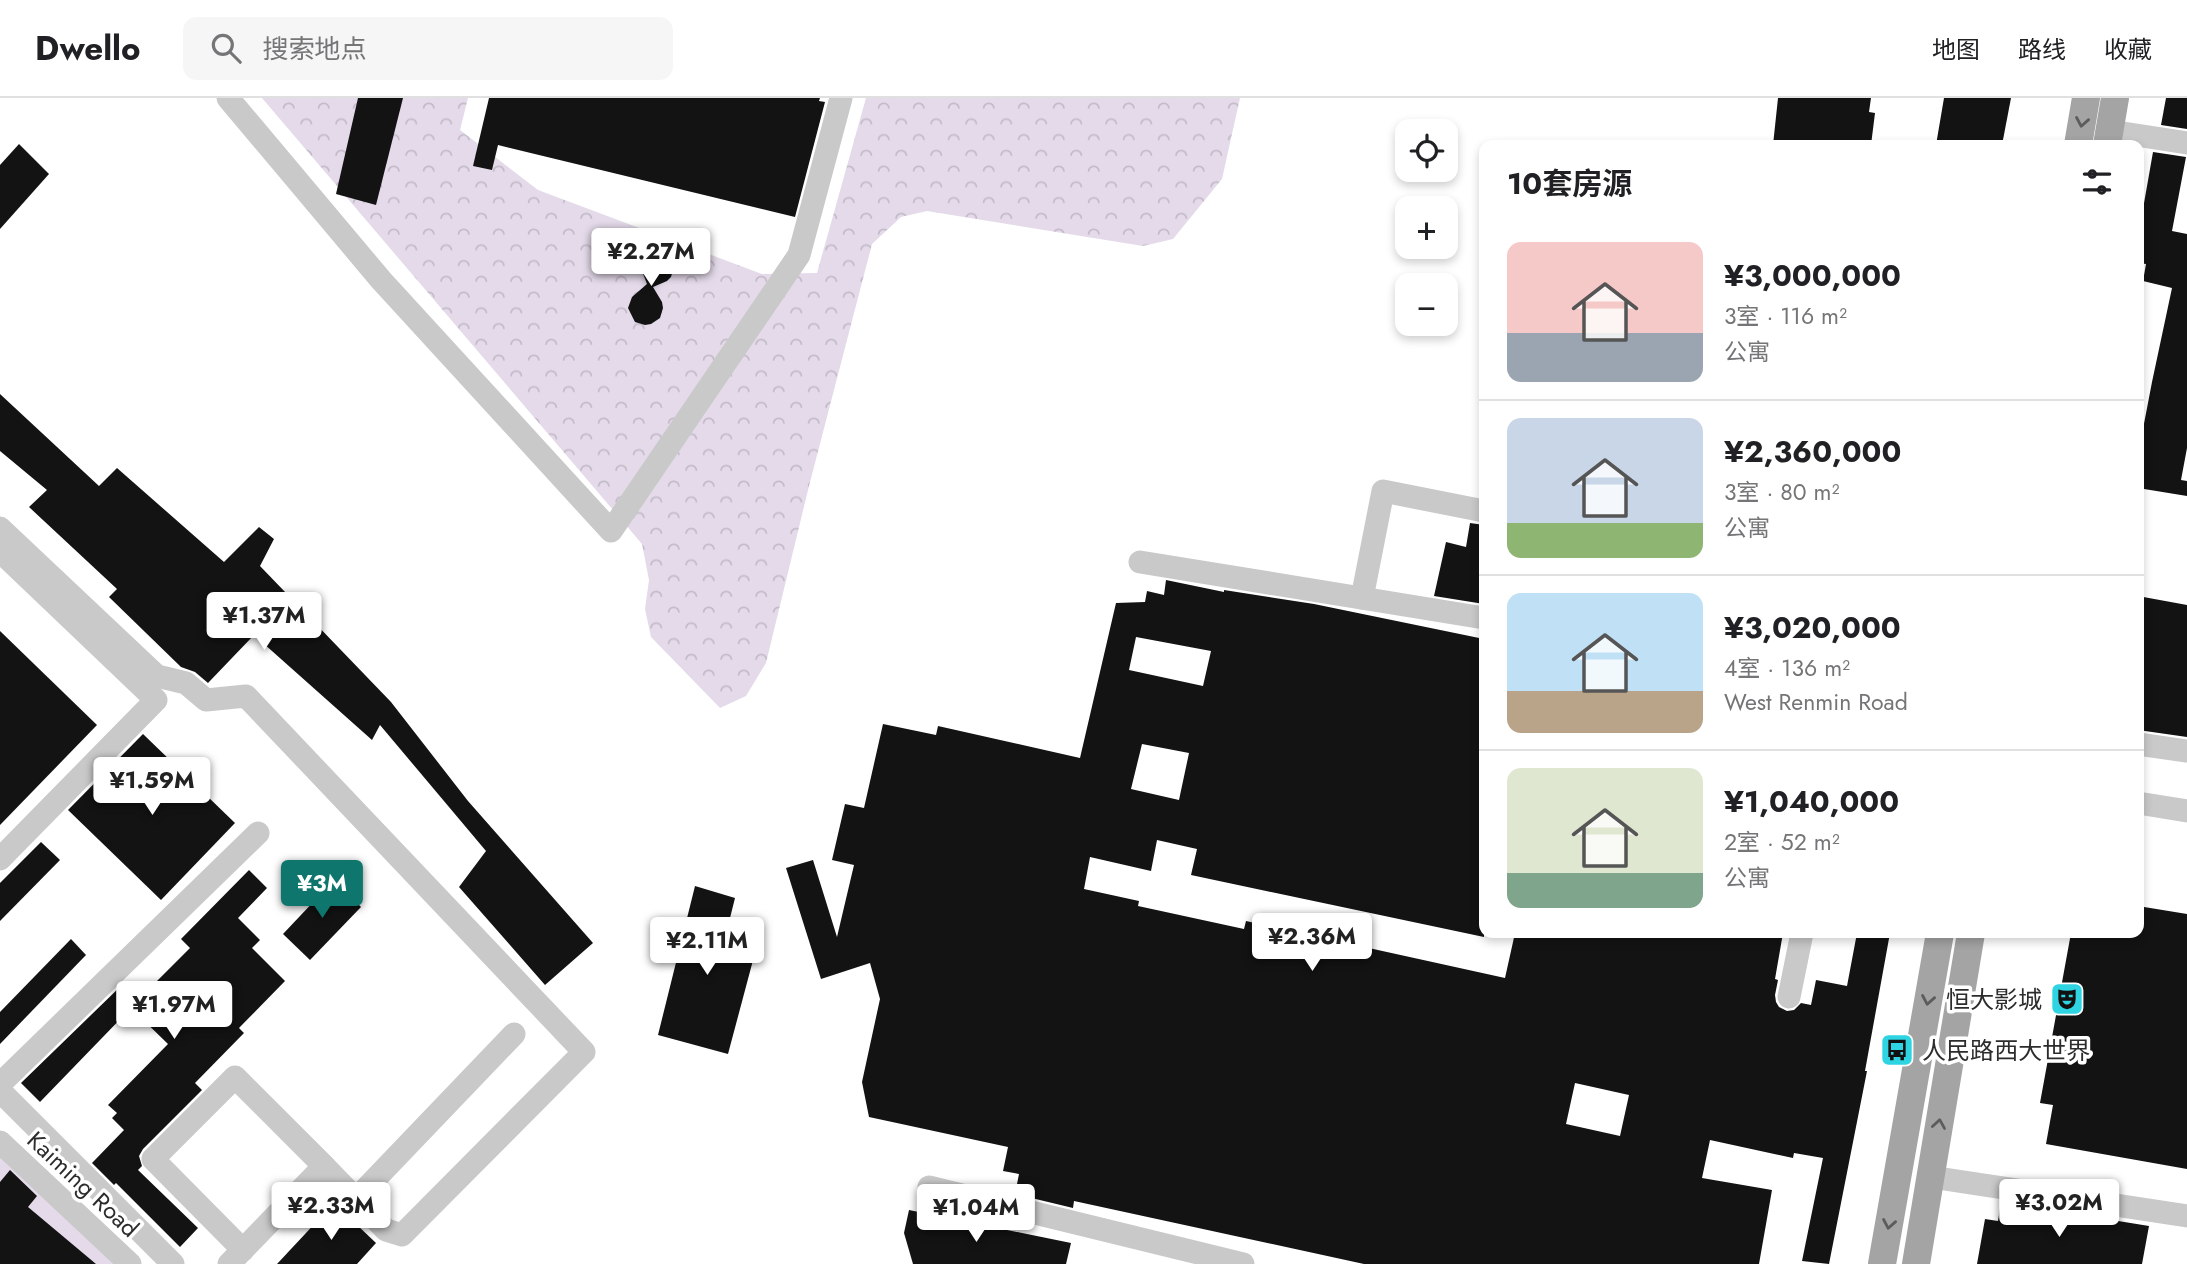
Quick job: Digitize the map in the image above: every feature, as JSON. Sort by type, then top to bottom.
[{"type":"main road","points":[[2079,140],[2086,98]]},
{"type":"main road","points":[[1882,1264],[1939,938]]},
{"type":"main road","points":[[1916,1264],[1970,938]]},
{"type":"street","points":[[228,98],[381,280],[611,531],[799,255],[841,98]]},
{"type":"street","points":[[2113,118],[2187,143]]},
{"type":"street","points":[[1362,598],[1382,491],[1479,510]]},
{"type":"street","points":[[0,528],[157,676],[186,683],[206,700],[246,696],[584,1052],[402,1235],[386,1230],[324,1166],[235,1077],[153,1159],[236,1257],[324,1166]]},
{"type":"street","points":[[0,551],[156,701],[0,859]]},
{"type":"street","points":[[1140,562],[1479,617]]},
{"type":"street","points":[[2144,746],[2187,751]]},
{"type":"street","points":[[2144,804],[2187,811]]},
{"type":"street","points":[[0,1084],[258,833]]},
{"type":"street","points":[[1789,997],[1801,938]]},
{"type":"street","points":[[356,1199],[514,1034]]},
{"type":"street","points":[[0,1091],[173,1264]]},
{"type":"street","name":"Kaiming Road","points":[[0,1142],[130,1264]]},
{"type":"street","points":[[1931,1177],[2187,1216]]},
{"type":"street","points":[[929,1187],[1243,1264]]},
{"type":"green space","points":[[262,98],[468,98],[460,130],[538,190],[762,274],[817,273],[866,98],[1240,98],[1222,179],[1173,239],[1143,246],[927,211],[901,217],[872,244],[766,663],[746,696],[720,708],[651,637],[645,609],[649,580],[642,544]]},
{"type":"green space","points":[[0,1142],[130,1264],[0,1264]]},
{"type":"building","points":[[358,98],[403,98],[376,205],[336,194]]},
{"type":"building","points":[[489,98],[820,98],[819,101],[825,102],[795,217],[498,145],[492,170],[473,166]]},
{"type":"building","points":[[1778,98],[1871,98],[1869,112],[1875,113],[1872,140],[1774,140]]},
{"type":"building","points":[[1944,98],[2011,98],[2003,140],[1937,140]]},
{"type":"building","points":[[2166,98],[2187,98],[2187,129],[2161,125]]},
{"type":"building","points":[[19,144],[49,174],[0,229],[0,165]]},
{"type":"building","points":[[2153,152],[2186,157],[2172,231],[2187,234],[2187,448],[2181,480],[2187,481],[2187,496],[2144,489],[2144,424],[2172,288],[2144,281],[2144,203]]},
{"type":"building","points":[[654,250],[670,255],[674,266],[667,281],[653,287],[662,302],[660,318],[645,325],[635,322],[628,308],[632,297],[647,284],[640,266],[644,256]]},
{"type":"building","points":[[0,394],[99,486],[117,468],[224,562],[259,527],[274,539],[260,566],[391,702],[468,801],[593,943],[545,985],[459,887],[486,851],[380,725],[372,740],[254,635],[208,683],[195,672],[181,667],[109,597],[117,589],[29,507],[47,490],[0,451]]},
{"type":"building","points":[[1470,523],[1479,524],[1479,603],[1434,596],[1446,542],[1466,547]]},
{"type":"building","points":[[1166,580],[1224,592],[1314,604],[1479,638],[1479,936],[1191,875],[1197,849],[1157,840],[1151,871],[1090,857],[1084,889],[1139,901],[1138,906],[1244,929],[1246,921],[1505,978],[1514,938],[1782,938],[1775,995],[1779,1007],[1787,1011],[1794,1010],[1801,1003],[1811,1005],[1816,980],[1847,986],[1856,938],[1889,938],[1867,1071],[1829,1264],[1802,1261],[1823,1158],[1794,1153],[1793,1158],[1710,1140],[1702,1178],[1772,1190],[1759,1264],[1364,1264],[1074,1201],[1073,1208],[1015,1194],[1019,1174],[1003,1171],[1008,1147],[869,1117],[862,1082],[880,999],[870,963],[821,979],[786,868],[813,860],[837,937],[854,865],[832,860],[845,804],[864,808],[883,724],[936,735],[938,726],[1080,758],[1116,603],[1145,602],[1147,591],[1164,595]],"holes":[[[1136,637],[1211,651],[1203,686],[1129,670]],[[1142,744],[1189,753],[1179,800],[1131,789]],[[1575,1083],[1629,1095],[1620,1136],[1566,1124]]]},
{"type":"building","points":[[2144,597],[2187,605],[2187,737],[2144,731]]},
{"type":"building","points":[[0,631],[97,725],[0,825]]},
{"type":"building","points":[[143,734],[235,823],[161,900],[68,810]]},
{"type":"building","points":[[41,842],[60,860],[0,921],[0,883]]},
{"type":"building","points":[[249,870],[267,888],[238,918],[260,940],[252,948],[285,981],[239,1028],[244,1033],[195,1083],[202,1090],[139,1156],[142,1166],[138,1170],[198,1228],[180,1247],[116,1183],[114,1185],[92,1163],[124,1130],[112,1118],[117,1113],[108,1105],[168,1044],[131,1008],[40,1102],[21,1083],[124,983],[140,998],[190,948],[181,939]]},
{"type":"building","points":[[334,880],[361,907],[310,960],[283,934]]},
{"type":"building","points":[[695,886],[735,898],[724,942],[756,949],[728,1054],[658,1035]]},
{"type":"building","points":[[2144,907],[2187,914],[2187,1169],[2046,1144],[2053,1105],[2040,1103],[2070,938],[2144,938]]},
{"type":"building","points":[[71,939],[86,955],[0,1044],[0,1012]]},
{"type":"building","points":[[10,1170],[37,1196],[28,1207],[96,1264],[0,1264],[0,1182]]},
{"type":"building","points":[[2001,1202],[2149,1226],[2142,1264],[1977,1264],[1985,1219],[1998,1221]]},
{"type":"building","points":[[334,1203],[376,1243],[357,1264],[277,1264]]},
{"type":"building","points":[[909,1210],[1071,1243],[1066,1264],[913,1264],[904,1233]]},
{"type":"place","name":"恒大影城","points":[[2067,999]]},
{"type":"place","name":"人民路西大世界","points":[[1897,1050]]}]
